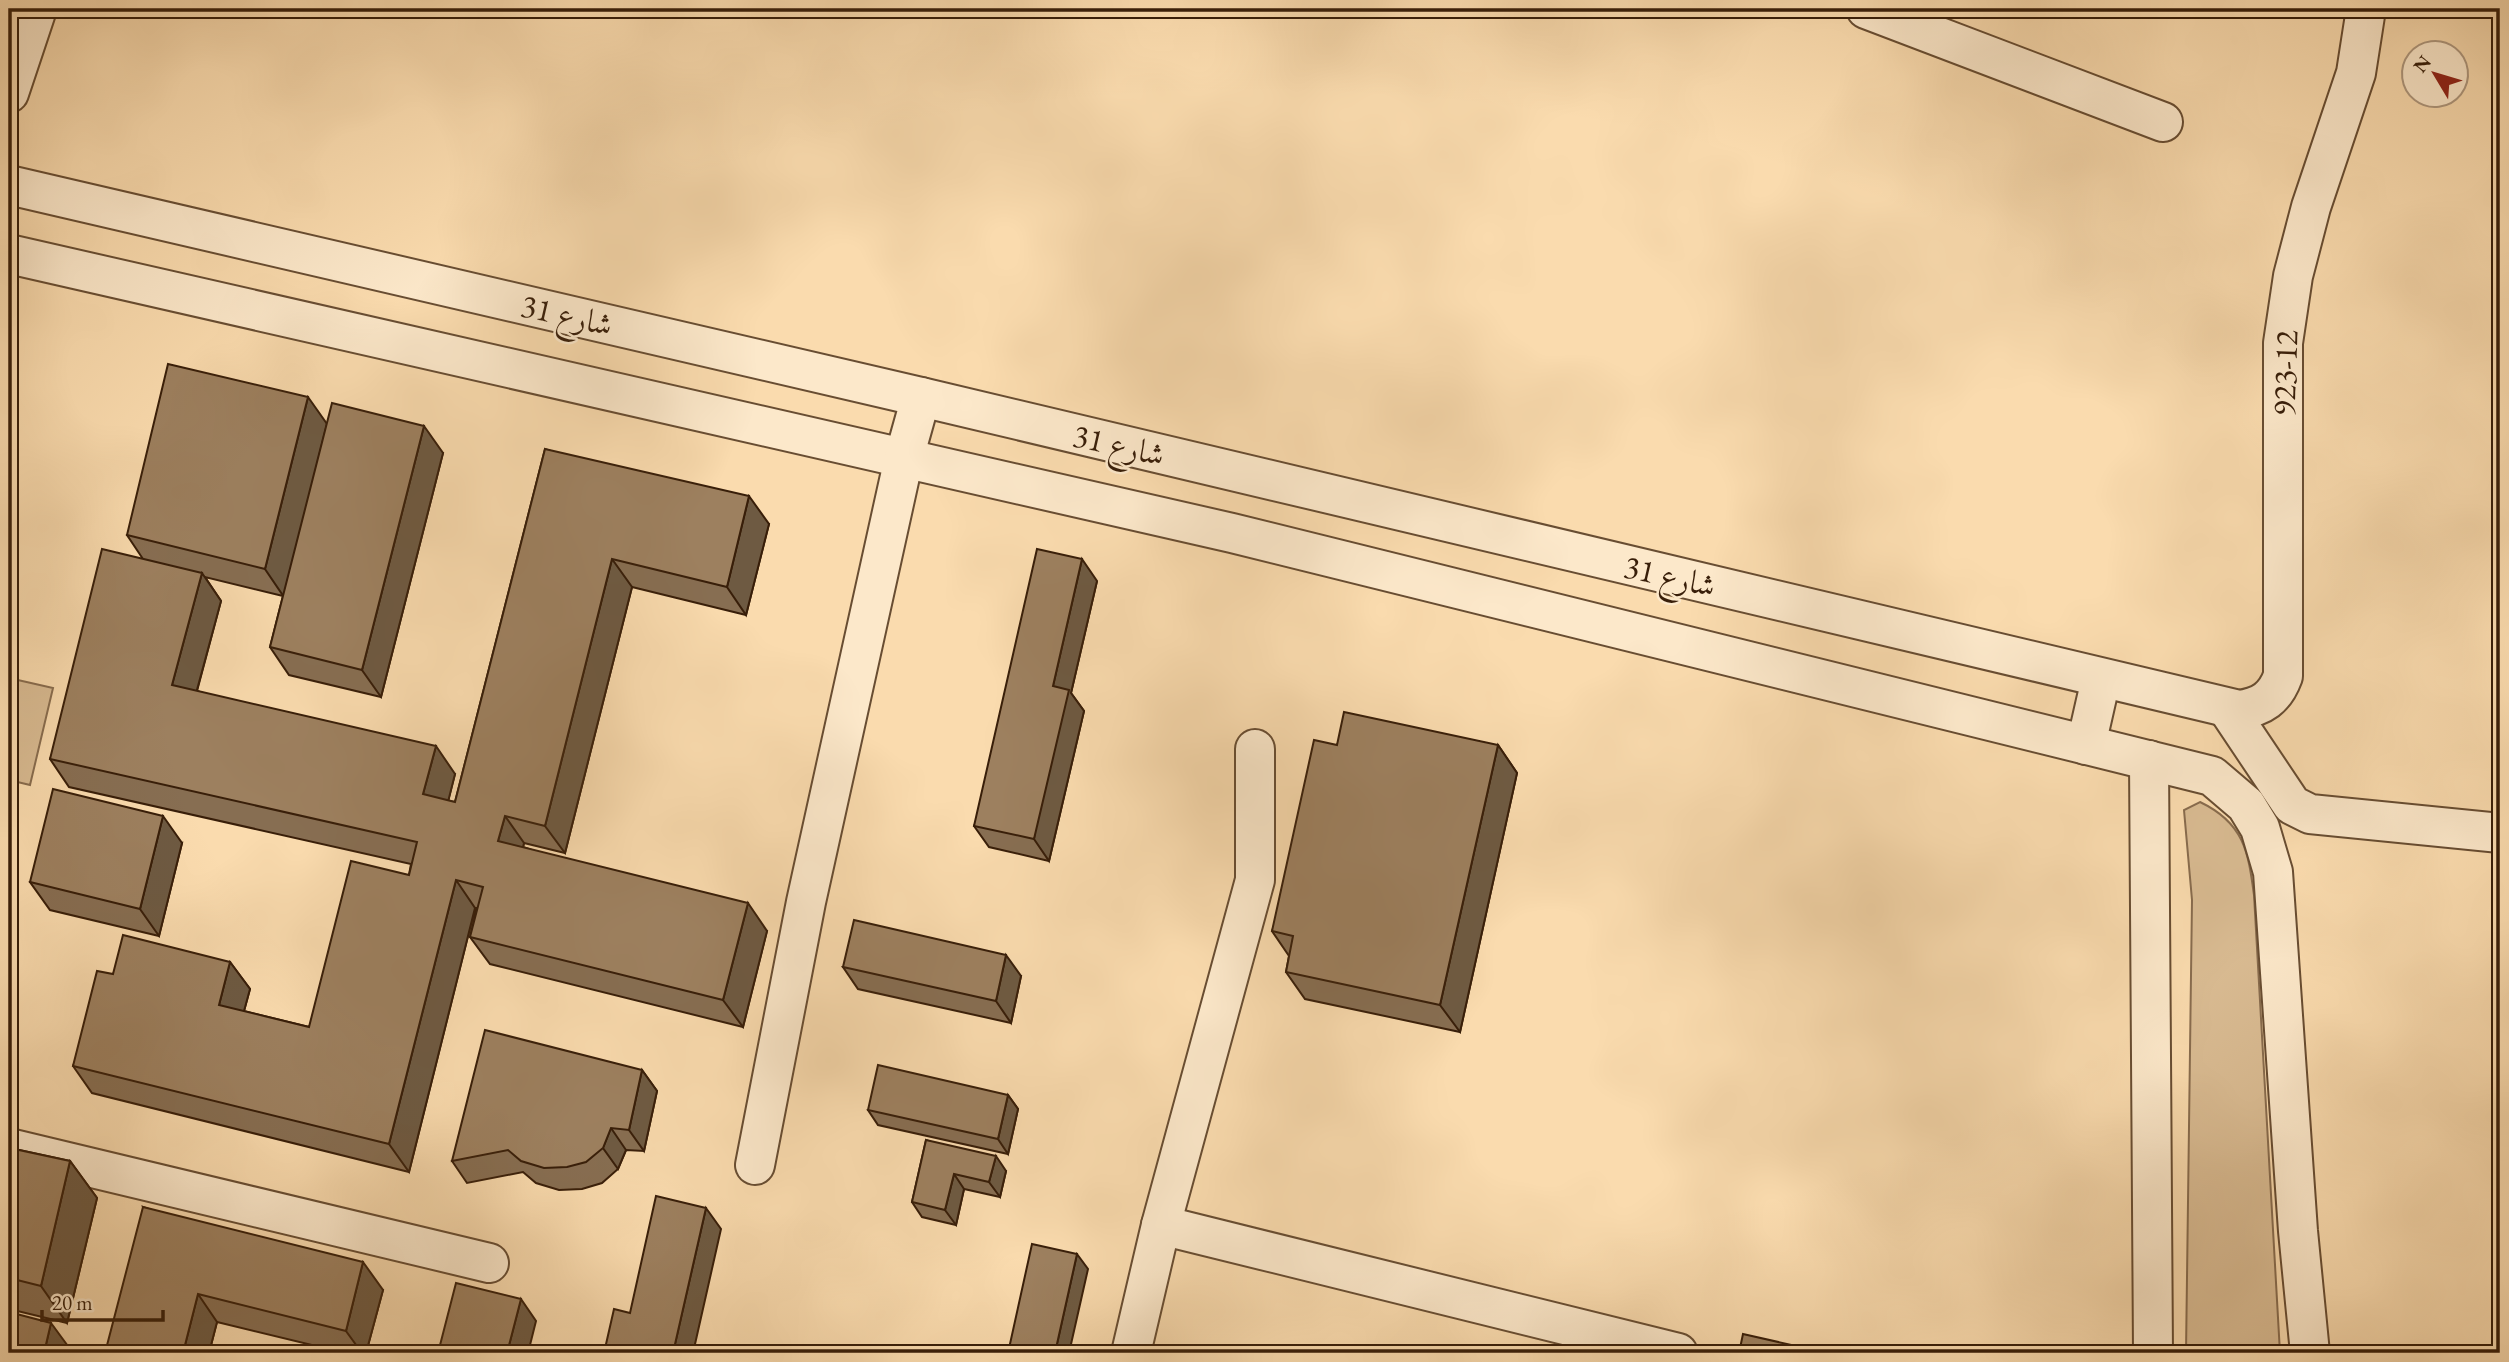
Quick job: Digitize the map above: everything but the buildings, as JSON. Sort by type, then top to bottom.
[{"type":"street","points":[[9,93],[37,9]]},
{"type":"street","points":[[1866,9],[2162,122]]},
{"type":"street","name":"923-12","points":[[2227,708],[2246,709],[2266,702],[2277,691],[2283,676],[2283,344],[2293,276],[2311,207],[2356,73],[2366,9]]},
{"type":"street","name":"شارع 31","points":[[9,185],[921,397],[2227,708]]},
{"type":"street","name":"شارع 31","points":[[9,254],[1231,533],[2212,776],[2246,805],[2260,828],[2273,872],[2298,1231],[2310,1353]]},
{"type":"street","points":[[755,1166],[806,902],[904,458],[921,397]]},
{"type":"street","points":[[2086,745],[2101,679]]},
{"type":"street","points":[[2227,708],[2292,806],[2310,814],[2500,834]]},
{"type":"street","points":[[1131,1353],[1161,1225],[1255,880],[1255,749]]},
{"type":"street","points":[[2149,760],[2153,1353]]},
{"type":"street","points":[[9,1148],[489,1263]]},
{"type":"street","points":[[1161,1225],[1678,1353]]},
{"type":"shaded area","points":[[9,678],[53,688],[30,785],[9,780]]},
{"type":"shaded area","points":[[2200,802],[2215,810],[2235,829],[2246,852],[2252,879],[2280,1353],[2186,1353],[2192,900],[2184,810]]}]
